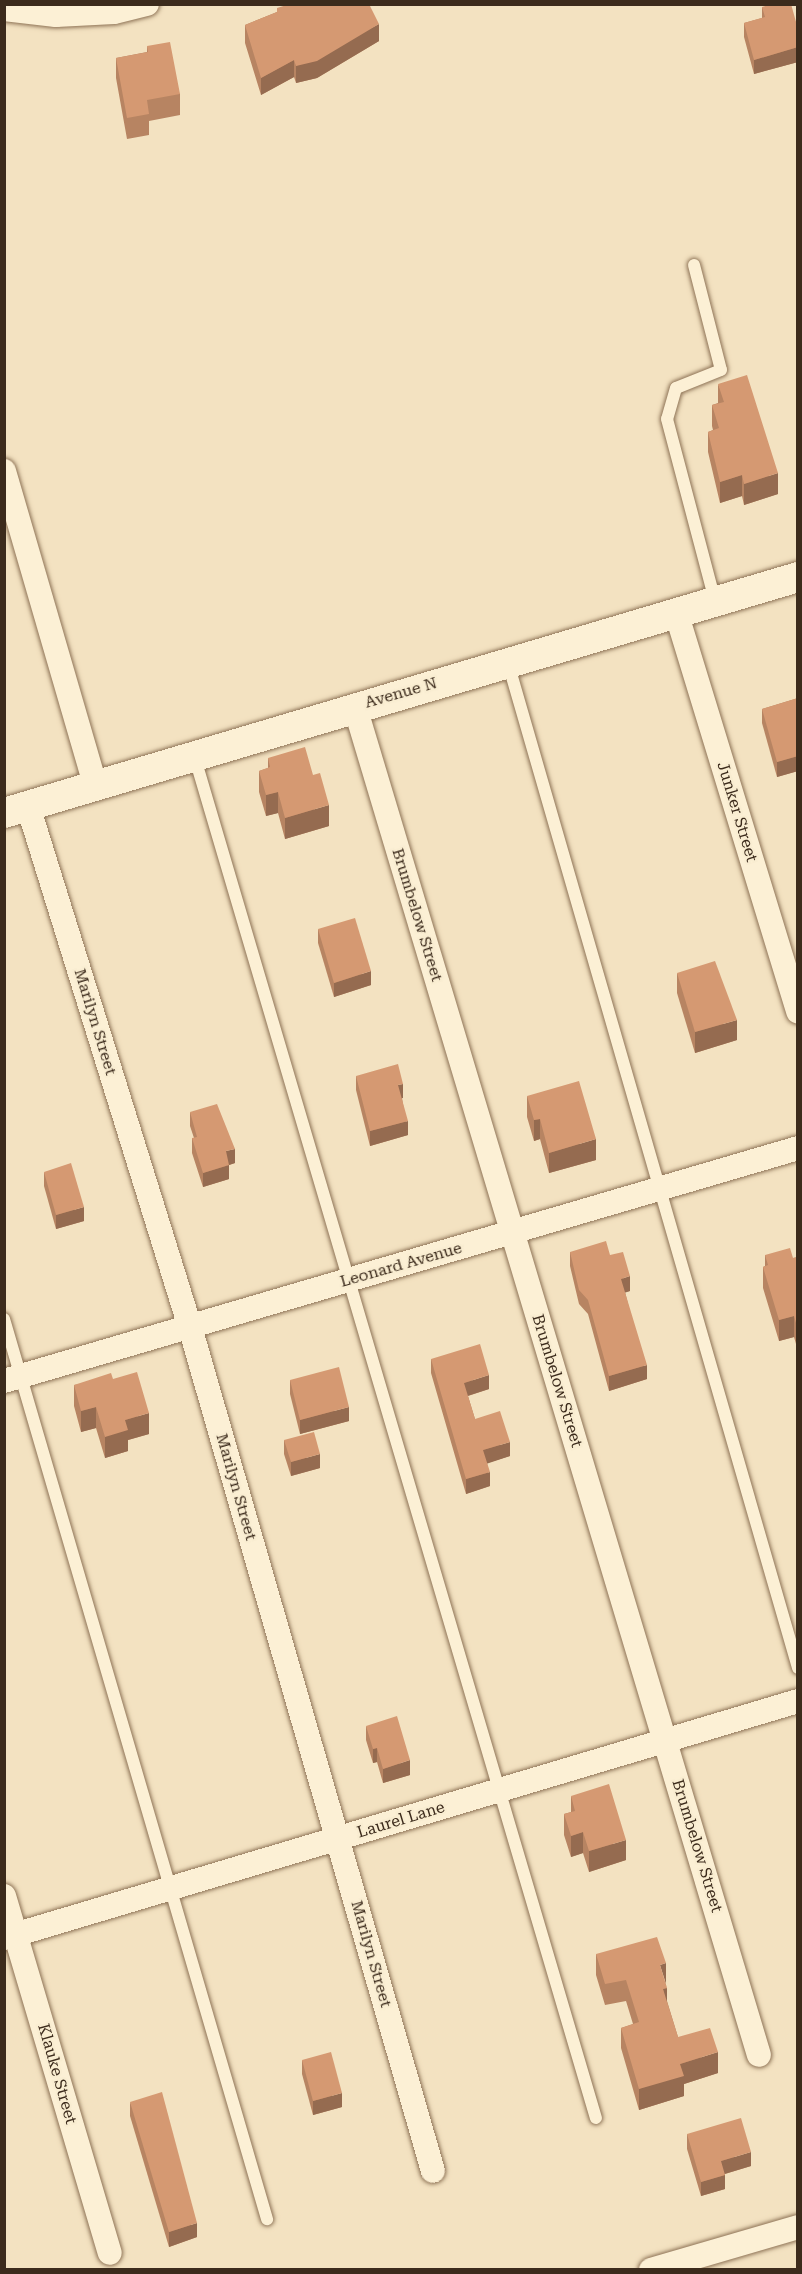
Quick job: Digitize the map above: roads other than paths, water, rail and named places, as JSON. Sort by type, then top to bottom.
[{"type":"street","points":[[4,9],[56,15],[114,12],[147,4]]},
{"type":"street","points":[[4,471],[95,784]]},
{"type":"street","name":"Avenue N","points":[[16,810],[194,754],[798,577]]},
{"type":"street","name":"Junker Street","points":[[676,612],[798,1012]]},
{"type":"street","name":"Brumbelow Street","points":[[355,707],[759,2055]]},
{"type":"street","name":"Marilyn Street","points":[[16,810],[190,1327],[433,2171]]},
{"type":"street","name":"Leonard Avenue","points":[[13,1379],[798,1148]]},
{"type":"street","name":"Laurel Lane","points":[[10,1937],[798,1701]]},
{"type":"street","name":"Klauke Street","points":[[4,1896],[10,1937],[110,2253]]},
{"type":"street","points":[[651,2270],[798,2227]]},
{"type":"lane","points":[[694,265],[721,370],[676,388],[668,419],[715,601]]},
{"type":"lane","points":[[507,662],[798,1668]]},
{"type":"lane","points":[[194,754],[596,2118]]},
{"type":"lane","points":[[4,1319],[13,1379],[171,1889],[267,2219]]}]
